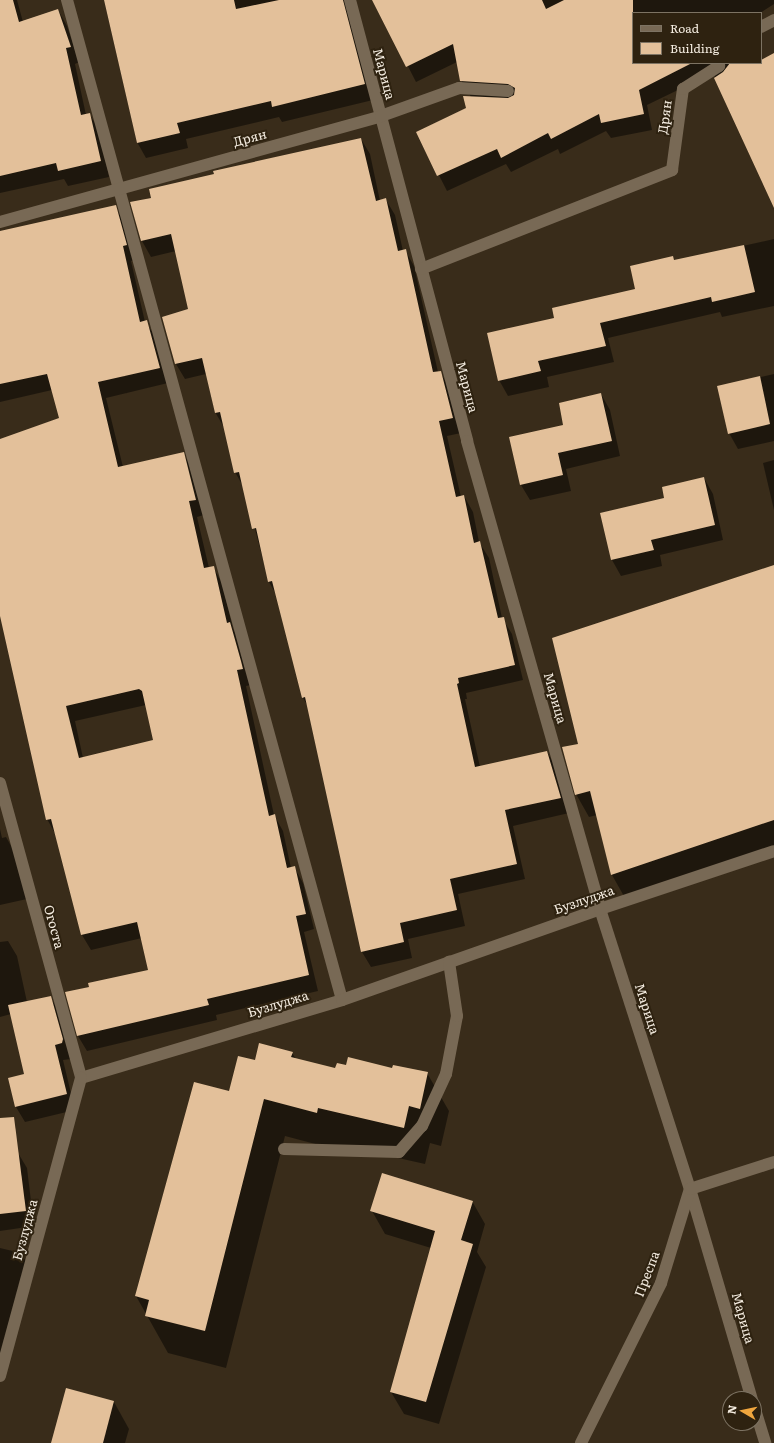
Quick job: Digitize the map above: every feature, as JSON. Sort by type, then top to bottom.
[{"type":"street","points":[[67,0],[342,1000]]},
{"type":"street","name":"Марица","points":[[350,0],[467,441],[600,909],[690,1189],[750,1391]]},
{"type":"street","points":[[762,26],[774,20]]},
{"type":"street","name":"Дрян","points":[[421,269],[672,170],[683,89],[719,66],[718,64]]},
{"type":"street","name":"Дрян","points":[[0,222],[381,116],[459,88],[508,91]]},
{"type":"street","name":"Огоста","points":[[0,783],[81,1078]]},
{"type":"street","name":"Бузлуджа","points":[[0,1376],[81,1078],[342,1000],[600,909],[774,851]]},
{"type":"street","points":[[284,1149],[399,1152],[417,1131],[446,1074],[457,1016],[449,962]]},
{"type":"street","points":[[690,1189],[774,1162]]},
{"type":"street","name":"Преспа","points":[[581,1443],[661,1283],[690,1189]]},
{"type":"street","points":[[761,1431],[765,1443]]},
{"type":"building","points":[[0,0],[13,0],[19,22],[58,9],[71,47],[66,48],[81,115],[90,113],[101,161],[58,171],[56,163],[0,176]]},
{"type":"building","points":[[104,0],[234,0],[236,9],[279,0],[343,0],[365,84],[272,107],[271,101],[177,123],[180,133],[137,143]]},
{"type":"building","points":[[372,0],[542,0],[546,9],[564,0],[633,0],[632,64],[690,64],[639,90],[644,114],[601,123],[599,114],[551,139],[548,133],[501,158],[497,149],[437,176],[416,132],[466,108],[463,96],[508,98],[514,95],[515,88],[508,84],[460,81],[453,44],[406,67]]},
{"type":"building","points":[[774,53],[774,208],[714,78],[723,72],[729,64],[762,64],[762,59]]},
{"type":"building","points":[[361,138],[376,201],[386,198],[398,251],[406,249],[433,372],[441,371],[453,418],[439,421],[456,497],[464,495],[474,543],[480,541],[498,618],[504,617],[515,665],[458,678],[459,683],[457,684],[475,767],[547,751],[561,798],[505,810],[517,864],[450,879],[457,910],[400,923],[404,942],[361,952],[305,697],[302,698],[272,581],[268,582],[256,528],[252,529],[239,472],[234,473],[220,412],[215,413],[202,358],[175,364],[162,317],[188,309],[171,234],[141,241],[130,202],[151,198],[149,189],[214,174],[213,171]]},
{"type":"building","points":[[116,205],[127,245],[123,246],[140,322],[147,320],[160,368],[98,382],[118,467],[184,452],[196,500],[189,501],[204,568],[214,566],[227,623],[230,622],[243,669],[237,670],[269,816],[275,814],[287,868],[295,866],[306,914],[296,916],[309,975],[207,999],[209,1005],[77,1036],[65,992],[89,987],[88,983],[148,970],[137,922],[81,935],[51,819],[46,820],[0,616],[0,439],[59,418],[47,374],[0,384],[0,231]],"holes":[[[139,689],[142,691],[153,740],[79,758],[66,706]]]},
{"type":"building","points":[[744,245],[755,292],[712,302],[711,297],[600,323],[606,346],[538,361],[541,371],[498,381],[487,333],[554,318],[552,308],[635,289],[630,266],[673,256],[674,260]]},
{"type":"building","points":[[760,376],[770,424],[728,434],[717,386]]},
{"type":"building","points":[[601,393],[612,441],[558,453],[563,475],[520,485],[509,437],[563,425],[559,403]]},
{"type":"building","points":[[704,477],[715,525],[651,540],[654,550],[611,560],[600,513],[664,498],[662,487]]},
{"type":"building","points":[[774,565],[774,820],[611,875],[590,791],[575,795],[562,747],[578,744],[552,638]]},
{"type":"building","points":[[51,996],[63,1039],[62,1043],[55,1045],[67,1094],[15,1107],[8,1078],[24,1074],[8,1005]]},
{"type":"building","points":[[259,1043],[293,1052],[291,1057],[335,1068],[337,1063],[346,1065],[348,1057],[392,1068],[393,1065],[428,1072],[420,1109],[409,1106],[404,1128],[318,1108],[317,1113],[264,1099],[205,1331],[145,1316],[149,1300],[135,1296],[194,1082],[229,1091],[238,1056],[255,1060]]},
{"type":"building","points":[[14,1117],[26,1211],[0,1214],[0,1118]]},
{"type":"building","points":[[382,1173],[473,1201],[461,1240],[473,1244],[426,1402],[390,1392],[435,1231],[370,1211]]},
{"type":"building","points":[[66,1388],[114,1401],[103,1443],[51,1443]]}]
